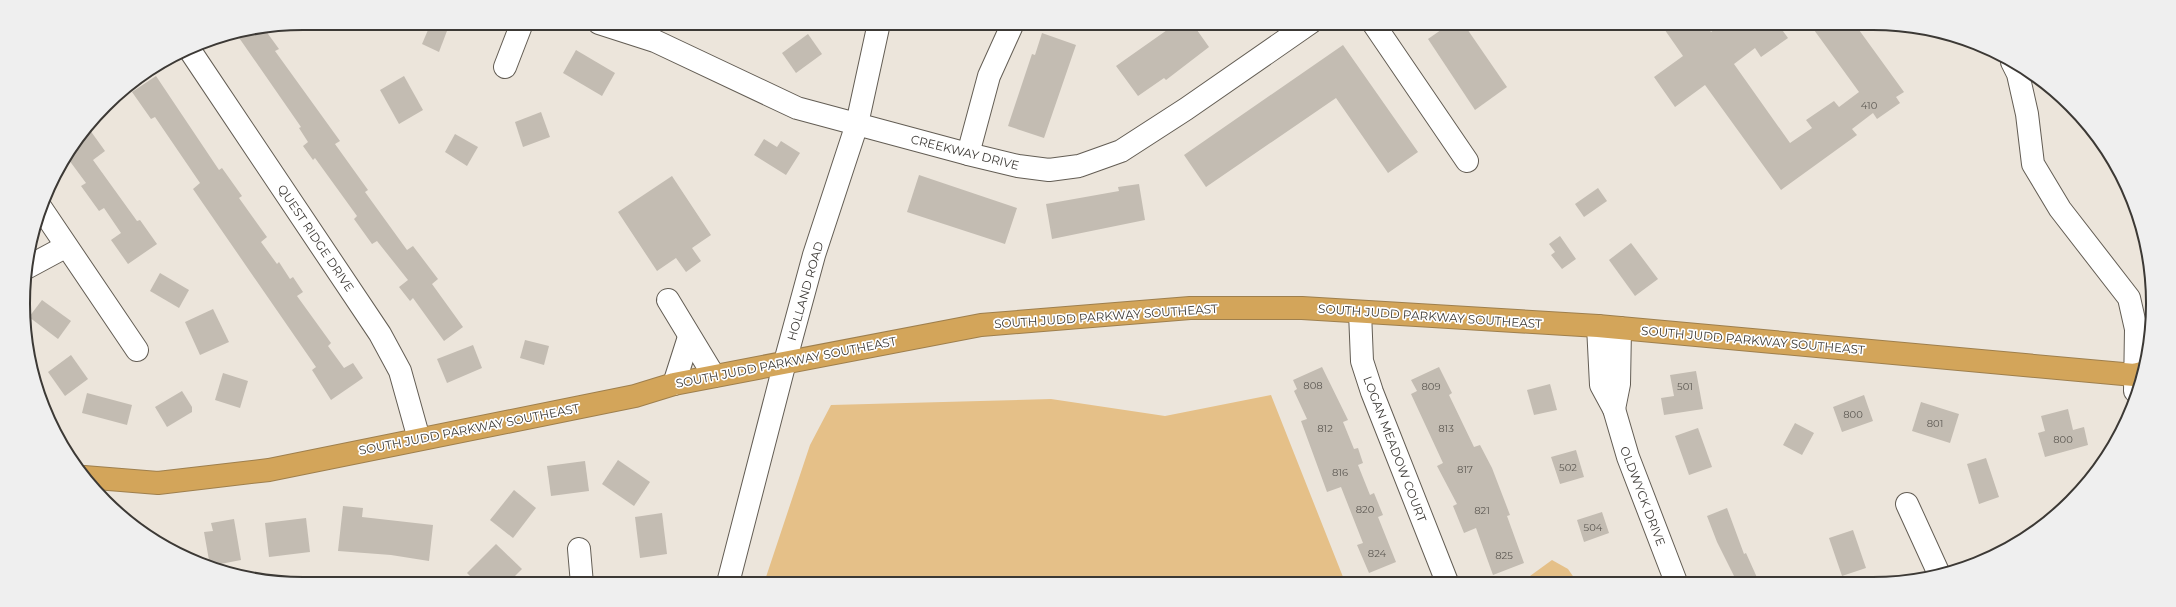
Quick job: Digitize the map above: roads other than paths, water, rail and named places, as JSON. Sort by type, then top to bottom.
[{"type":"highway","name":"SOUTH JUDD PARKWAY SOUTHEAST","points":[[93,478],[158,483],[269,470],[635,396],[674,384],[784,362],[989,325],[1190,308],[1302,308],[1598,326],[2135,380]]},
{"type":"street","points":[[505,67],[519,30]]},
{"type":"street","name":"CREEKWAY DRIVE","points":[[621,30],[655,41],[797,108],[968,154],[1018,166],[1049,170],[1080,166],[1121,151],[1186,109],[1300,30]]},
{"type":"street","name":"HOLLAND ROAD","points":[[730,577],[784,362],[814,255],[857,124],[877,30]]},
{"type":"street","points":[[968,154],[989,76],[1010,30]]},
{"type":"street","points":[[1378,30],[1467,161]]},
{"type":"street","name":"QUEST RIDGE DRIVE","points":[[192,54],[380,334],[400,371],[419,439]]},
{"type":"street","points":[[2017,72],[2027,114],[2033,164],[2060,209],[2129,298],[2136,329],[2137,374]]},
{"type":"street","points":[[45,215],[137,350]]},
{"type":"street","points":[[33,265],[66,247]]},
{"type":"street","points":[[668,300],[714,376]]},
{"type":"street","name":"LOGAN MEADOW COURT","points":[[1360,312],[1362,361],[1372,392],[1445,577]]},
{"type":"street","name":"OLDWYCK DRIVE","points":[[1598,326],[1601,385],[1614,409],[1628,457],[1674,577]]},
{"type":"street","name":"OLDWYCK DRIVE","points":[[1614,409],[1619,384],[1620,328]]},
{"type":"street","points":[[674,384],[689,337]]},
{"type":"street","points":[[1907,504],[1937,569]]},
{"type":"street","points":[[579,549],[581,577]]}]
